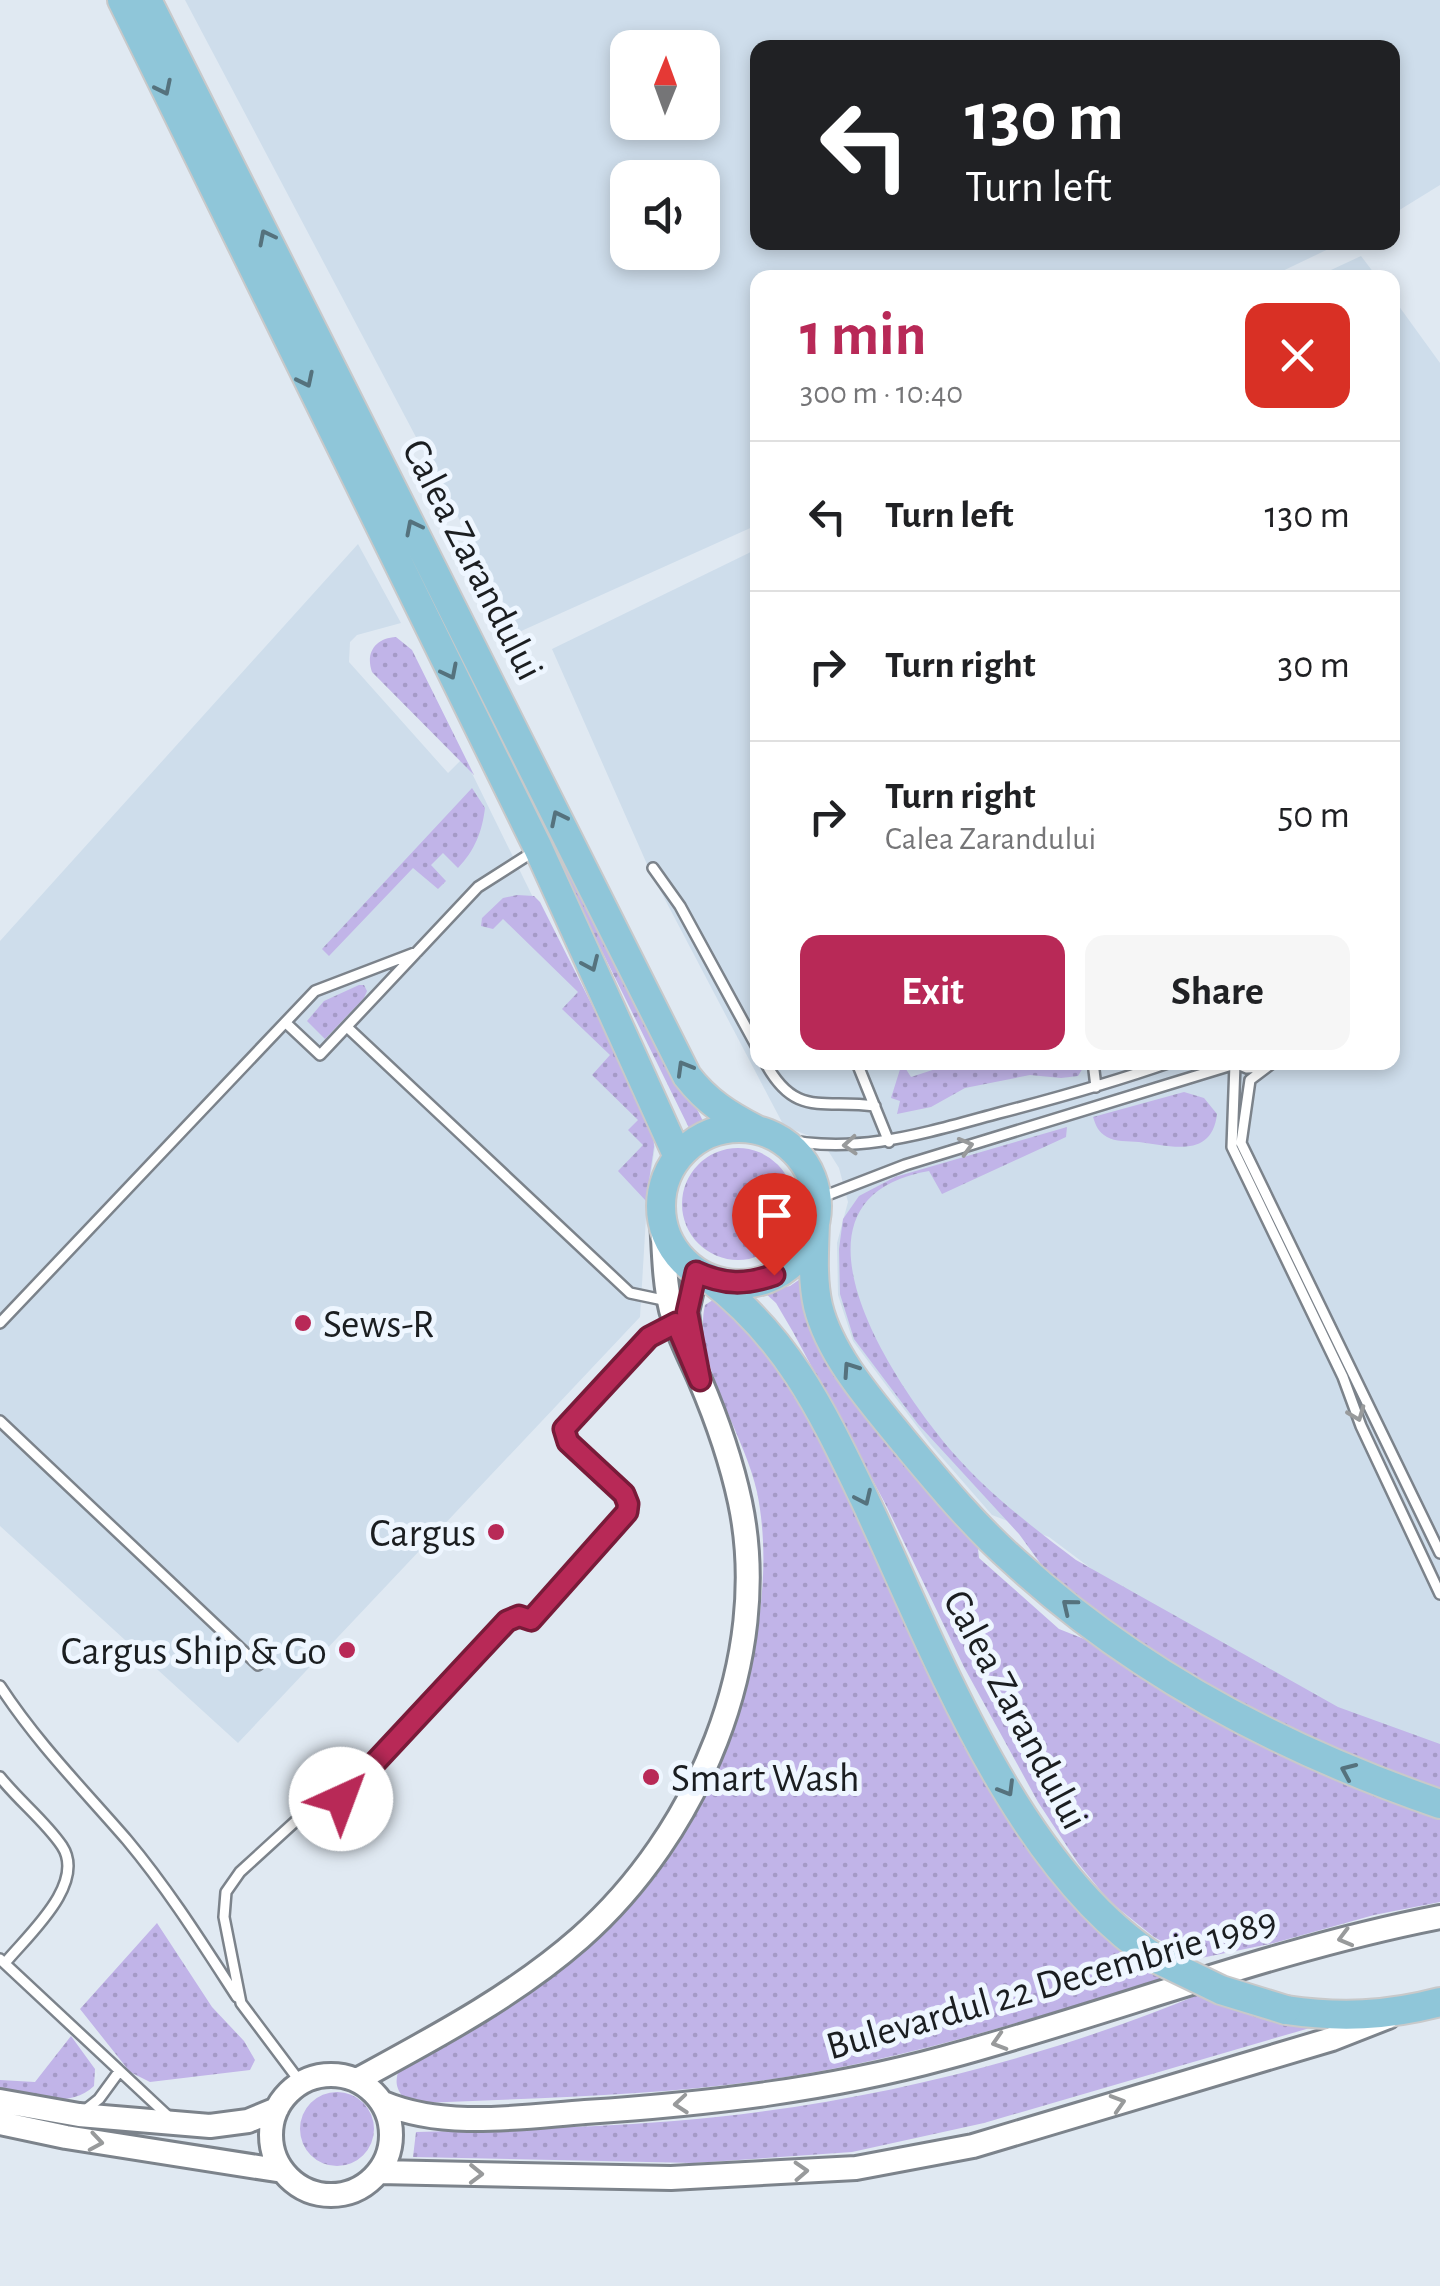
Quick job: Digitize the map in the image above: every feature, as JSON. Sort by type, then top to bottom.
[{"type":"main road","name":"Calea Zarandului","points":[[122,0],[538,848],[678,1157]]},
{"type":"main road","name":"Calea Zarandului","points":[[147,0],[687,1076],[718,1109],[768,1134],[811,1176],[816,1211],[815,1286],[828,1335],[878,1409],[952,1499],[1015,1563],[1084,1619],[1177,1683],[1277,1738],[1359,1776],[1440,1804]]},
{"type":"main road","points":[[383,2104],[392,2135],[388,2155],[379,2172],[355,2190],[336,2195],[306,2190],[283,2171],[271,2141],[277,2109],[291,2090],[319,2076],[357,2080],[488,2005],[580,1938],[621,1897],[665,1839],[711,1752],[732,1689],[741,1646],[746,1558],[741,1506],[730,1462],[673,1312],[662,1220],[664,1187],[678,1157],[692,1142],[734,1128],[768,1134]]},
{"type":"main road","points":[[700,1380],[687,1312],[703,1275],[731,1283],[753,1282],[774,1275],[793,1262],[807,1244],[816,1211]]},
{"type":"main road","name":"Calea Zarandului","points":[[662,1220],[671,1244],[761,1323],[813,1396],[967,1716],[1008,1791],[1056,1864],[1106,1921],[1156,1960],[1221,1990],[1286,2010],[1352,2017],[1400,2013],[1440,2002]]},
{"type":"main road","name":"Bulevardul 22 Decembrie 1989","points":[[357,2080],[383,2104],[424,2118],[540,2116],[728,2100],[830,2086],[944,2058],[1226,1970],[1386,1927],[1440,1917]]},
{"type":"main road","points":[[379,2172],[671,2178],[856,2168],[912,2160],[974,2146],[1332,2039],[1400,2013]]},
{"type":"main road","points":[[0,2101],[79,2115],[178,2125],[232,2125],[277,2109]]},
{"type":"main road","points":[[0,2123],[283,2171]]},
{"type":"lane","points":[[286,1022],[320,1056],[478,887],[538,848]]},
{"type":"lane","points":[[654,868],[680,906],[750,1034]]},
{"type":"lane","points":[[0,1323],[315,992],[418,952]]},
{"type":"lane","points":[[241,2004],[224,1917],[226,1892],[240,1872],[310,1808],[326,1807],[341,1799],[507,1621],[519,1616],[531,1620],[627,1512],[624,1494],[568,1442],[564,1429],[673,1312],[630,1293],[347,1027]]},
{"type":"lane","points":[[770,1070],[786,1093],[807,1104],[875,1106]]},
{"type":"lane","points":[[860,1070],[889,1142]]},
{"type":"lane","points":[[1094,1070],[1096,1087]]},
{"type":"lane","points":[[1133,1070],[1135,1075]]},
{"type":"lane","points":[[768,1134],[830,1146],[889,1142],[1149,1070]]},
{"type":"lane","points":[[816,1211],[873,1176],[1211,1070]]},
{"type":"lane","points":[[1234,1070],[1232,1148],[1343,1377],[1361,1426],[1440,1594]]},
{"type":"lane","points":[[1263,1070],[1250,1080],[1241,1143],[1440,1553]]},
{"type":"lane","points":[[0,1421],[258,1664]]},
{"type":"lane","points":[[0,1686],[60,1768],[126,1839],[175,1900],[241,2004],[301,2083]]},
{"type":"lane","points":[[1,1780],[62,1847],[69,1865],[64,1891],[2,1961],[178,2125]]},
{"type":"lane","points":[[79,2115],[99,2099],[118,2072]]},
{"type":"shaded area","points":[[185,0],[1440,0],[1440,185],[1400,210],[1400,40],[750,40],[750,250],[1326,250],[1285,270],[750,270],[750,528],[519,632]]},
{"type":"shaded area","points":[[1361,256],[1372,270],[1331,270]]},
{"type":"shaded area","points":[[270,277],[363,443],[706,1127],[692,1134]]},
{"type":"shaded area","points":[[1400,308],[1440,363],[1440,1762],[1165,1624],[1049,1537],[992,1515],[931,1445],[853,1341],[838,1295],[837,1243],[848,1202],[839,1168],[822,1141],[784,1126],[755,1070],[1400,1070]]},
{"type":"shaded area","points":[[358,544],[401,623],[357,635],[350,642],[349,662],[448,773],[464,757],[655,1146],[647,1201],[640,1317],[238,1743],[0,1526],[0,941]]},
{"type":"shaded area","points":[[750,552],[750,1061],[650,871],[552,649]]},
{"type":"shaded area","points":[[396,637],[412,650],[474,775],[372,672],[370,658],[374,647]]},
{"type":"shaded area","points":[[472,788],[485,808],[477,840],[464,861],[458,868],[443,853],[431,865],[446,881],[438,889],[413,868],[329,956],[322,949]]},
{"type":"shaded area","points":[[534,896],[540,902],[653,1126],[646,1201],[618,1171],[643,1145],[628,1130],[638,1120],[592,1075],[610,1055],[562,1009],[578,992],[503,919],[493,929],[481,926],[482,918],[503,898]]},
{"type":"shaded area","points":[[359,985],[367,991],[364,998],[325,1039],[307,1021],[324,1001]]},
{"type":"shaded area","points":[[900,1070],[906,1070],[911,1077],[932,1070],[1082,1070],[1078,1076],[1030,1075],[965,1088],[931,1107],[897,1114],[900,1101],[891,1098]]},
{"type":"shaded area","points":[[1184,1092],[1204,1098],[1217,1114],[1214,1128],[1199,1144],[1176,1147],[1114,1140],[1099,1131],[1093,1117]]},
{"type":"shaded area","points":[[1067,1127],[1066,1137],[942,1194],[929,1171],[881,1189],[857,1218],[851,1256],[860,1299],[879,1344],[904,1387],[955,1455],[997,1497],[1076,1560],[1338,1707],[1440,1744],[1440,1802],[1242,1714],[1064,1596],[1019,1534],[918,1424],[854,1339],[840,1294],[839,1249],[843,1219],[859,1196],[895,1177]]},
{"type":"shaded area","points":[[738,1148],[759,1153],[777,1165],[789,1183],[794,1204],[789,1225],[777,1243],[759,1255],[738,1260],[717,1255],[699,1243],[687,1225],[682,1204],[687,1183],[699,1165],[717,1153]]},
{"type":"shaded area","points":[[809,1273],[806,1294],[977,1540],[979,1558],[1059,1629],[1102,1646],[1440,1812],[1440,1902],[1201,1958],[1154,1937],[1109,1901],[1078,1863],[1038,1802],[964,1667],[886,1505],[793,1332],[776,1303],[764,1292],[790,1286]]},
{"type":"shaded area","points":[[716,1298],[778,1349],[932,1657],[1120,1947],[1165,1978],[921,2049],[823,2071],[598,2096],[406,2101],[397,2084],[401,2065],[555,1968],[603,1932],[642,1893],[678,1845],[708,1790],[732,1730],[750,1669],[761,1607],[763,1547],[751,1470],[706,1350],[705,1305]]},
{"type":"shaded area","points":[[157,1923],[212,2007],[244,2041],[255,2060],[250,2070],[150,2082],[130,2072],[80,2009]]},
{"type":"shaded area","points":[[1205,1992],[1327,2023],[984,2123],[852,2152],[694,2163],[413,2157],[416,2132],[674,2121],[878,2092],[1077,2040]]},
{"type":"shaded area","points":[[71,2036],[95,2069],[94,2086],[62,2099],[0,2095],[0,2080],[35,2082]]},
{"type":"shaded area","points":[[337,2092],[363,2103],[374,2129],[363,2155],[337,2166],[311,2155],[300,2129],[311,2103]]},
{"type":"place","name":"Sews-R","points":[[303,1323]]},
{"type":"place","name":"Cargus","points":[[496,1532]]},
{"type":"place","name":"Cargus Ship & Go","points":[[347,1650]]},
{"type":"place","name":"Smart Wash","points":[[651,1777]]},
{"type":"route","points":[[341,1799],[507,1621],[519,1616],[531,1620],[627,1512],[624,1494],[568,1442],[564,1429],[649,1337],[676,1323],[700,1380],[687,1312],[696,1272],[731,1283],[753,1282],[774,1275]]}]
